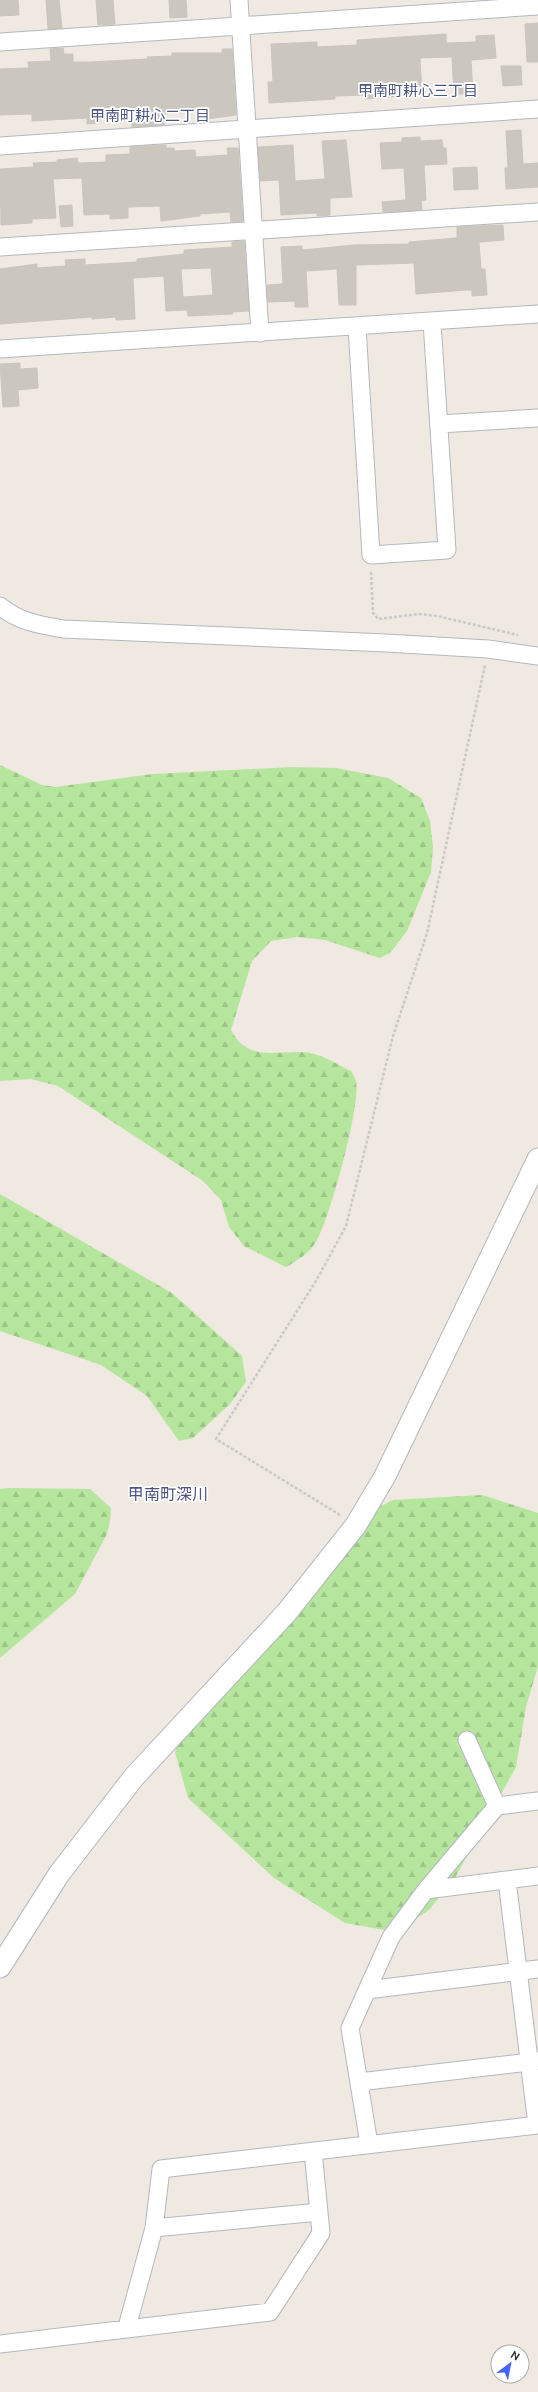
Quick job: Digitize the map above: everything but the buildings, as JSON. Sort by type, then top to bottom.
[{"type":"street","points":[[239,0],[255,231],[260,333]]},
{"type":"street","points":[[0,42],[538,6]]},
{"type":"street","points":[[0,146],[538,109]]},
{"type":"street","points":[[0,247],[538,212]]},
{"type":"street","points":[[0,349],[357,327],[538,314]]},
{"type":"street","points":[[357,327],[372,555],[447,550],[432,322]]},
{"type":"street","points":[[439,424],[538,418]]},
{"type":"street","points":[[0,606],[11,616],[26,622],[63,629],[488,649],[538,656]]},
{"type":"street","points":[[0,1967],[59,1874],[134,1777],[287,1612],[356,1525],[385,1476],[538,1159]]},
{"type":"street","points":[[466,1740],[496,1806]]},
{"type":"street","points":[[369,2144],[350,2028],[391,1937],[426,1890],[496,1806],[538,1801]]},
{"type":"street","points":[[426,1890],[538,1876]]},
{"type":"street","points":[[127,2327],[154,2228],[161,2169],[537,2125],[534,2061],[518,1971],[508,1880]]},
{"type":"street","points":[[367,1990],[538,1969]]},
{"type":"street","points":[[359,2082],[534,2061]]},
{"type":"street","points":[[0,2344],[127,2327],[270,2312],[321,2233],[313,2151]]},
{"type":"street","points":[[154,2228],[318,2212]]},
{"type":"path","points":[[372,555],[373,613],[378,619],[419,614],[437,616],[524,636]]},
{"type":"path","points":[[356,1525],[216,1439],[316,1281],[346,1226],[393,1036],[427,933],[450,816],[488,649]]},
{"type":"green space","points":[[0,765],[42,785],[55,787],[153,774],[293,767],[336,768],[388,778],[421,798],[430,821],[433,847],[431,872],[407,931],[391,952],[380,958],[325,940],[297,937],[271,941],[252,961],[231,1030],[239,1041],[248,1048],[258,1052],[303,1052],[324,1057],[351,1071],[356,1082],[354,1114],[349,1137],[336,1189],[322,1230],[310,1250],[290,1265],[286,1267],[244,1246],[229,1227],[221,1200],[203,1181],[58,1086],[31,1079],[0,1081]]},
{"type":"green space","points":[[0,1194],[172,1293],[242,1356],[246,1382],[230,1404],[193,1438],[179,1441],[147,1396],[101,1365],[0,1331]]},
{"type":"green space","points":[[0,1489],[90,1489],[111,1508],[107,1534],[75,1594],[0,1658]]},
{"type":"green space","points":[[482,1495],[538,1513],[538,1666],[526,1707],[516,1767],[456,1876],[429,1910],[396,1932],[345,1923],[274,1878],[188,1798],[175,1752],[188,1709],[365,1514],[393,1500]]},
{"type":"district","name":"甲南町耕心三丁目","points":[[418,90]]},
{"type":"district","name":"甲南町耕心二丁目","points":[[150,115]]},
{"type":"district","name":"甲南町深川","points":[[168,1494]]}]
